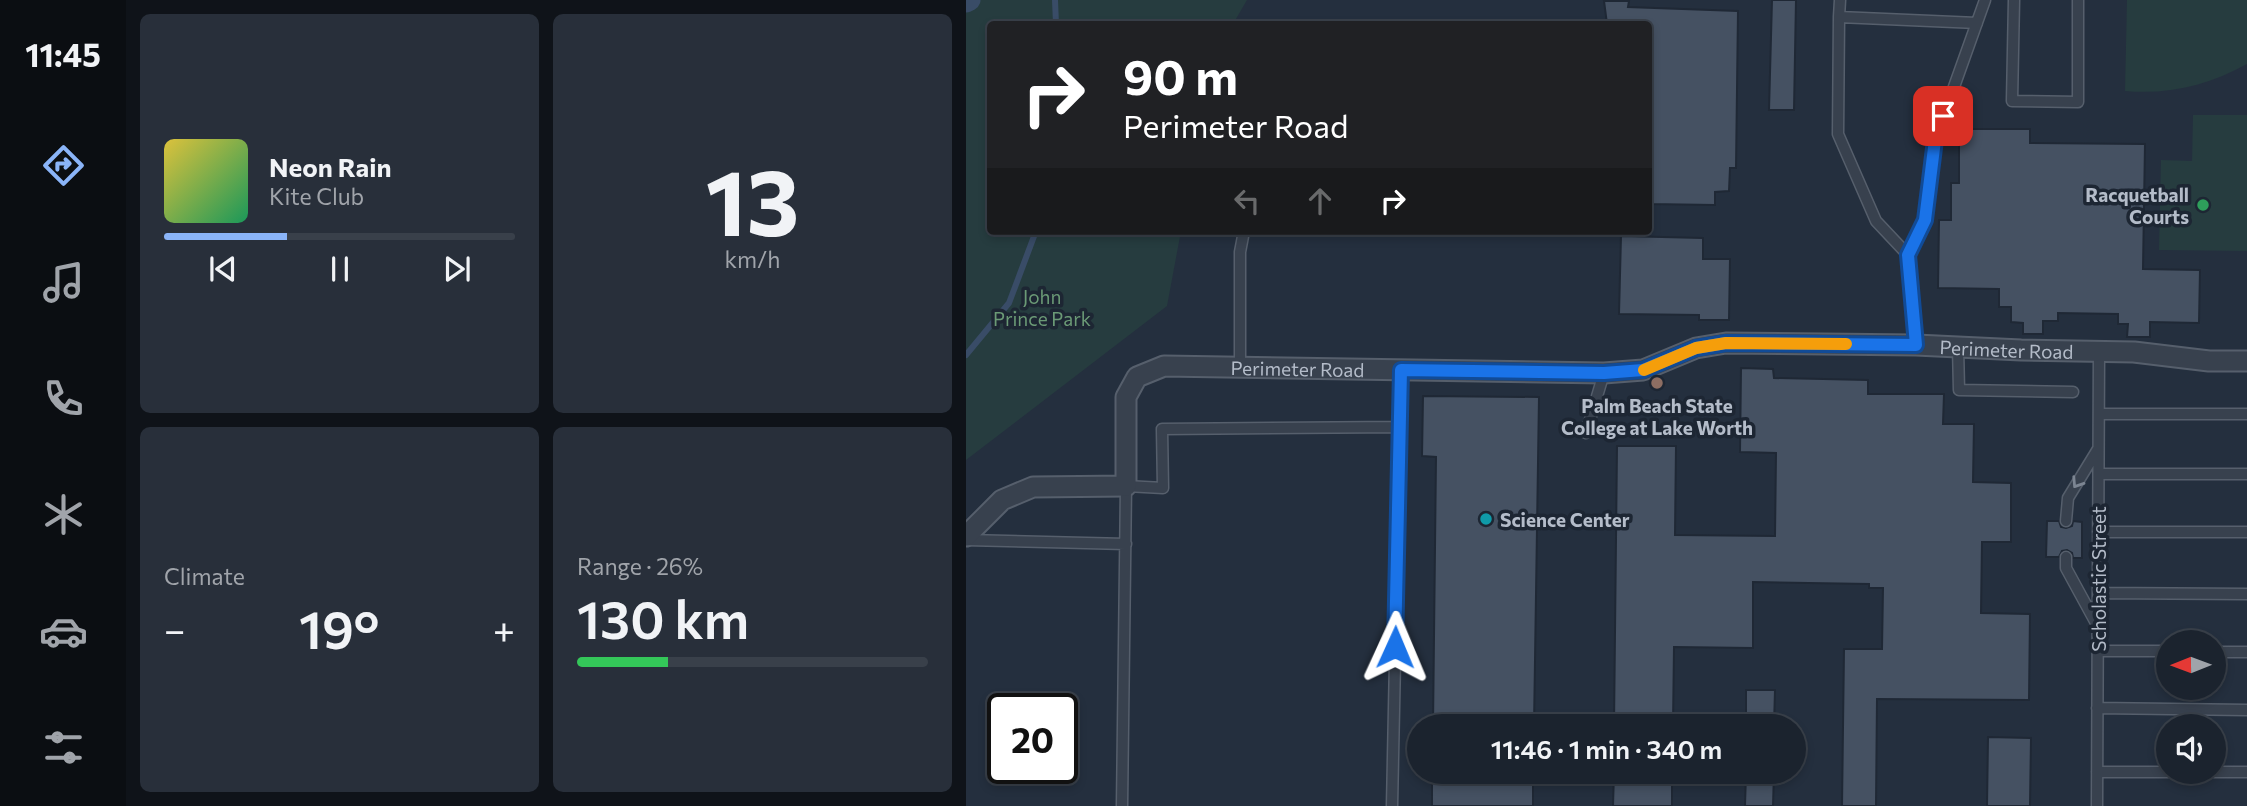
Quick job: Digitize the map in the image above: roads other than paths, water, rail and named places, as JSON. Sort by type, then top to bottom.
[{"type":"street","name":"Perimeter Road","points":[[1126,486],[1126,397],[1137,377],[1164,366],[1604,373],[1643,370],[1696,348],[1726,343],[1916,345],[2134,352],[2208,361],[2247,360]]},
{"type":"street","points":[[966,538],[1002,500],[1033,486],[1126,486]]},
{"type":"lane","points":[[1840,0],[1838,134],[1876,221],[1908,255]]},
{"type":"lane","points":[[1916,345],[1908,255],[1925,220],[1935,140],[1985,0]]},
{"type":"lane","points":[[2014,0],[2012,101],[2078,102],[2078,0]]},
{"type":"lane","points":[[1839,17],[1977,23]]},
{"type":"lane","points":[[1240,366],[1240,252],[1243,235]]},
{"type":"lane","points":[[1958,347],[1959,390],[2073,392]]},
{"type":"lane","name":"Scholastic Street","points":[[2096,806],[2099,352]]},
{"type":"lane","points":[[1392,806],[1401,370]]},
{"type":"lane","points":[[1586,433],[1604,373]]},
{"type":"lane","points":[[2099,414],[2247,414]]},
{"type":"lane","points":[[1122,806],[1126,486],[1163,488],[1162,429],[1400,427]]},
{"type":"lane","points":[[2066,521],[2067,498],[2099,449]]},
{"type":"lane","points":[[2099,474],[2247,474]]},
{"type":"lane","points":[[2098,532],[2247,532]]},
{"type":"lane","points":[[966,538],[1126,544]]},
{"type":"lane","points":[[2066,558],[2066,568],[2098,626]]},
{"type":"lane","points":[[2098,593],[2247,594]]},
{"type":"lane","points":[[2098,650],[2156,651]]},
{"type":"lane","points":[[2226,652],[2247,652]]},
{"type":"lane","points":[[2097,708],[2247,710]]},
{"type":"lane","points":[[2097,772],[2156,772]]},
{"type":"lane","points":[[2226,772],[2247,772]]},
{"type":"waterway","points":[[966,2],[970,0]]},
{"type":"waterway","points":[[1055,0],[1056,21]]},
{"type":"waterway","points":[[966,355],[1009,303],[1034,235]]},
{"type":"place","name":"Racquetball Courts","points":[[2203,205]]},
{"type":"place","name":"Palm Beach State College at Lake Worth","points":[[1657,383]]},
{"type":"place","name":"Science Center","points":[[1486,519]]},
{"type":"park label","name":"John Prince Park","points":[[1042,307]]}]
